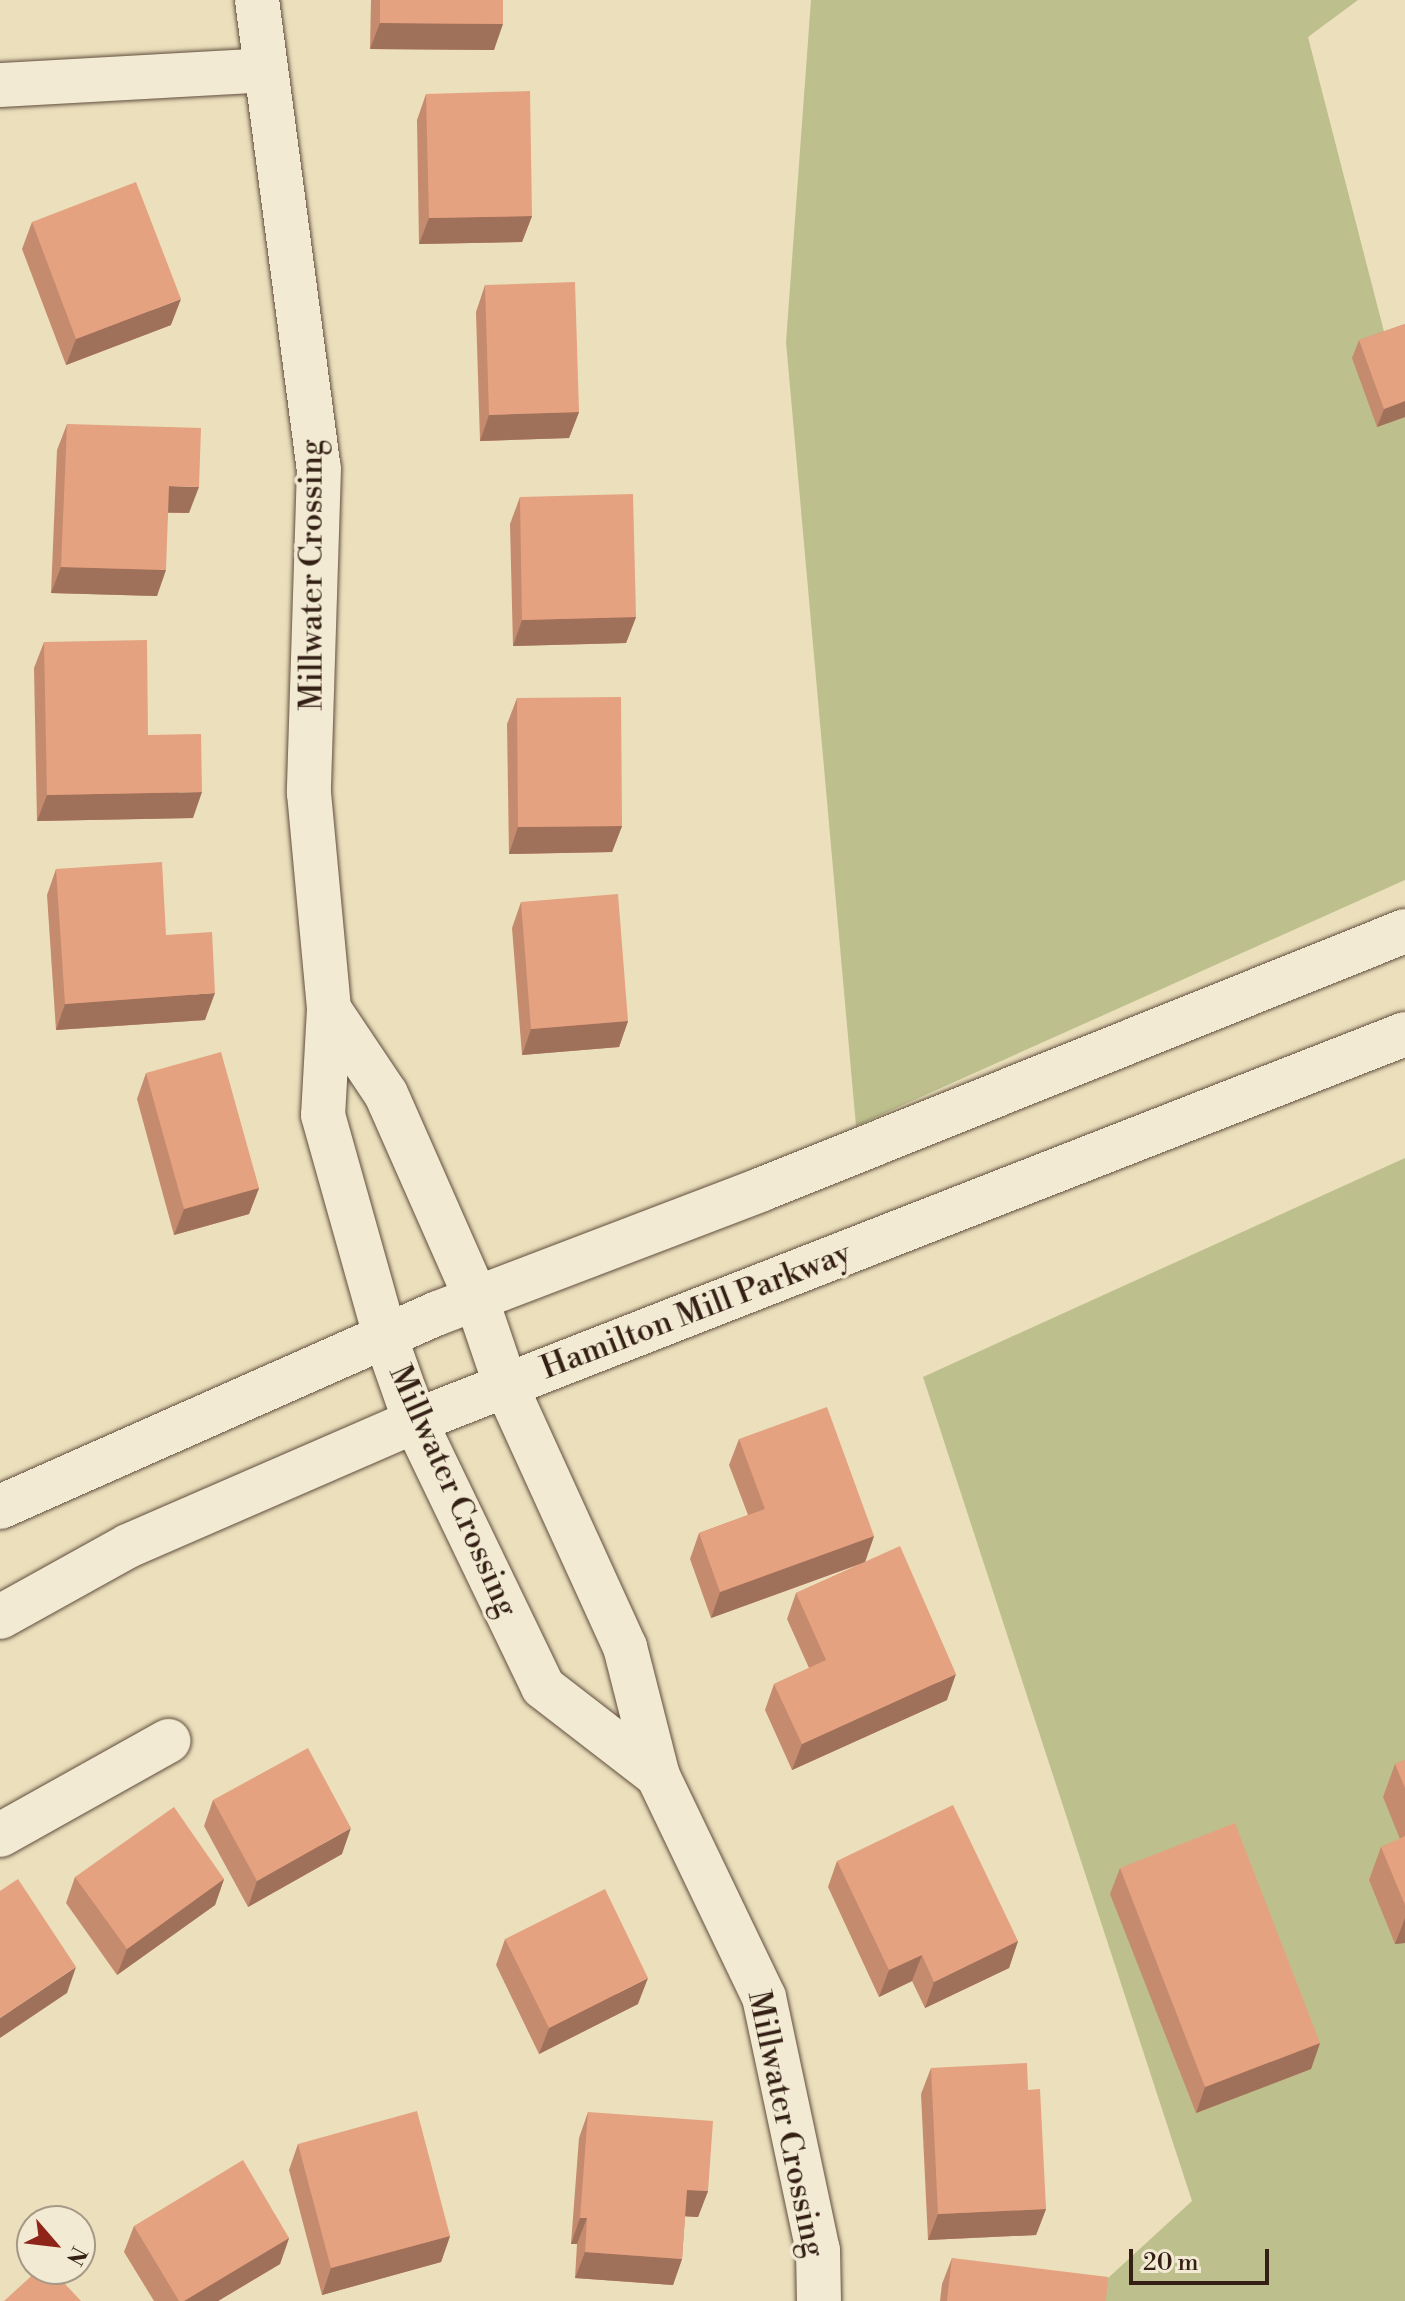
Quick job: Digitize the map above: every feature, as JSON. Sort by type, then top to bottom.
[{"type":"street","name":"Millwater Crossing","points":[[257,0],[319,468],[309,793],[329,1009],[323,1115],[385,1336],[415,1421],[543,1687],[658,1776]]},
{"type":"street","points":[[0,85],[266,70]]},
{"type":"street","points":[[0,1507],[476,1298],[775,1185],[1405,931]]},
{"type":"street","name":"Millwater Crossing","points":[[329,1009],[386,1094],[476,1298],[506,1386],[625,1647],[658,1776],[764,1997],[818,2250],[819,2301]]},
{"type":"street","name":"Hamilton Mill Parkway","points":[[0,1617],[128,1546],[415,1421],[1405,1034]]},
{"type":"street","points":[[0,1835],[168,1741]]},
{"type":"green space","points":[[811,0],[1358,0],[1308,37],[1405,413],[1405,880],[856,1126],[786,342]]},
{"type":"green space","points":[[1405,1158],[1405,2301],[1083,2301],[1192,2201],[923,1377]]},
{"type":"building","points":[[380,0],[503,0],[503,24],[380,23]]},
{"type":"building","points":[[530,91],[532,216],[429,218],[426,94]]},
{"type":"building","points":[[136,182],[181,299],[76,339],[32,222]]},
{"type":"building","points":[[575,282],[579,412],[489,415],[485,285]]},
{"type":"building","points":[[1405,324],[1405,401],[1384,409],[1359,340]]},
{"type":"building","points":[[67,424],[201,428],[199,487],[169,486],[166,570],[61,567]]},
{"type":"building","points":[[633,494],[636,617],[522,620],[520,497]]},
{"type":"building","points":[[147,640],[148,735],[201,734],[202,792],[47,795],[44,642]]},
{"type":"building","points":[[621,697],[622,826],[518,827],[517,698]]},
{"type":"building","points":[[162,862],[166,935],[212,932],[215,993],[65,1004],[56,869]]},
{"type":"building","points":[[618,894],[628,1021],[531,1029],[521,902]]},
{"type":"building","points":[[221,1052],[259,1188],[184,1209],[146,1073]]},
{"type":"building","points":[[827,1407],[874,1536],[720,1592],[699,1533],[765,1509],[739,1439]]},
{"type":"building","points":[[900,1546],[956,1674],[802,1744],[774,1684],[826,1660],[796,1593]]},
{"type":"building","points":[[308,1748],[351,1828],[257,1881],[213,1800]]},
{"type":"building","points":[[1405,1760],[1405,1788],[1395,1764]]},
{"type":"building","points":[[953,1805],[1018,1941],[934,1982],[922,1955],[889,1970],[837,1861]]},
{"type":"building","points":[[174,1807],[224,1879],[127,1949],[75,1877]]},
{"type":"building","points":[[1235,1823],[1320,2043],[1205,2087],[1120,1868]]},
{"type":"building","points":[[1405,1836],[1405,1905],[1381,1847]]},
{"type":"building","points":[[18,1879],[76,1967],[0,2018],[0,1891]]},
{"type":"building","points":[[605,1889],[648,1978],[549,2028],[505,1939]]},
{"type":"building","points":[[1027,2063],[1028,2090],[1040,2089],[1046,2209],[938,2214],[931,2068]]},
{"type":"building","points":[[417,2111],[450,2236],[331,2268],[298,2144]]},
{"type":"building","points":[[588,2112],[713,2121],[708,2191],[687,2190],[682,2259],[585,2252],[587,2218],[580,2218]]},
{"type":"building","points":[[243,2160],[289,2238],[184,2301],[179,2301],[134,2226]]},
{"type":"building","points":[[952,2258],[1108,2277],[1106,2301],[947,2301]]},
{"type":"building","points":[[22,2285],[66,2285],[81,2301],[4,2301]]}]
